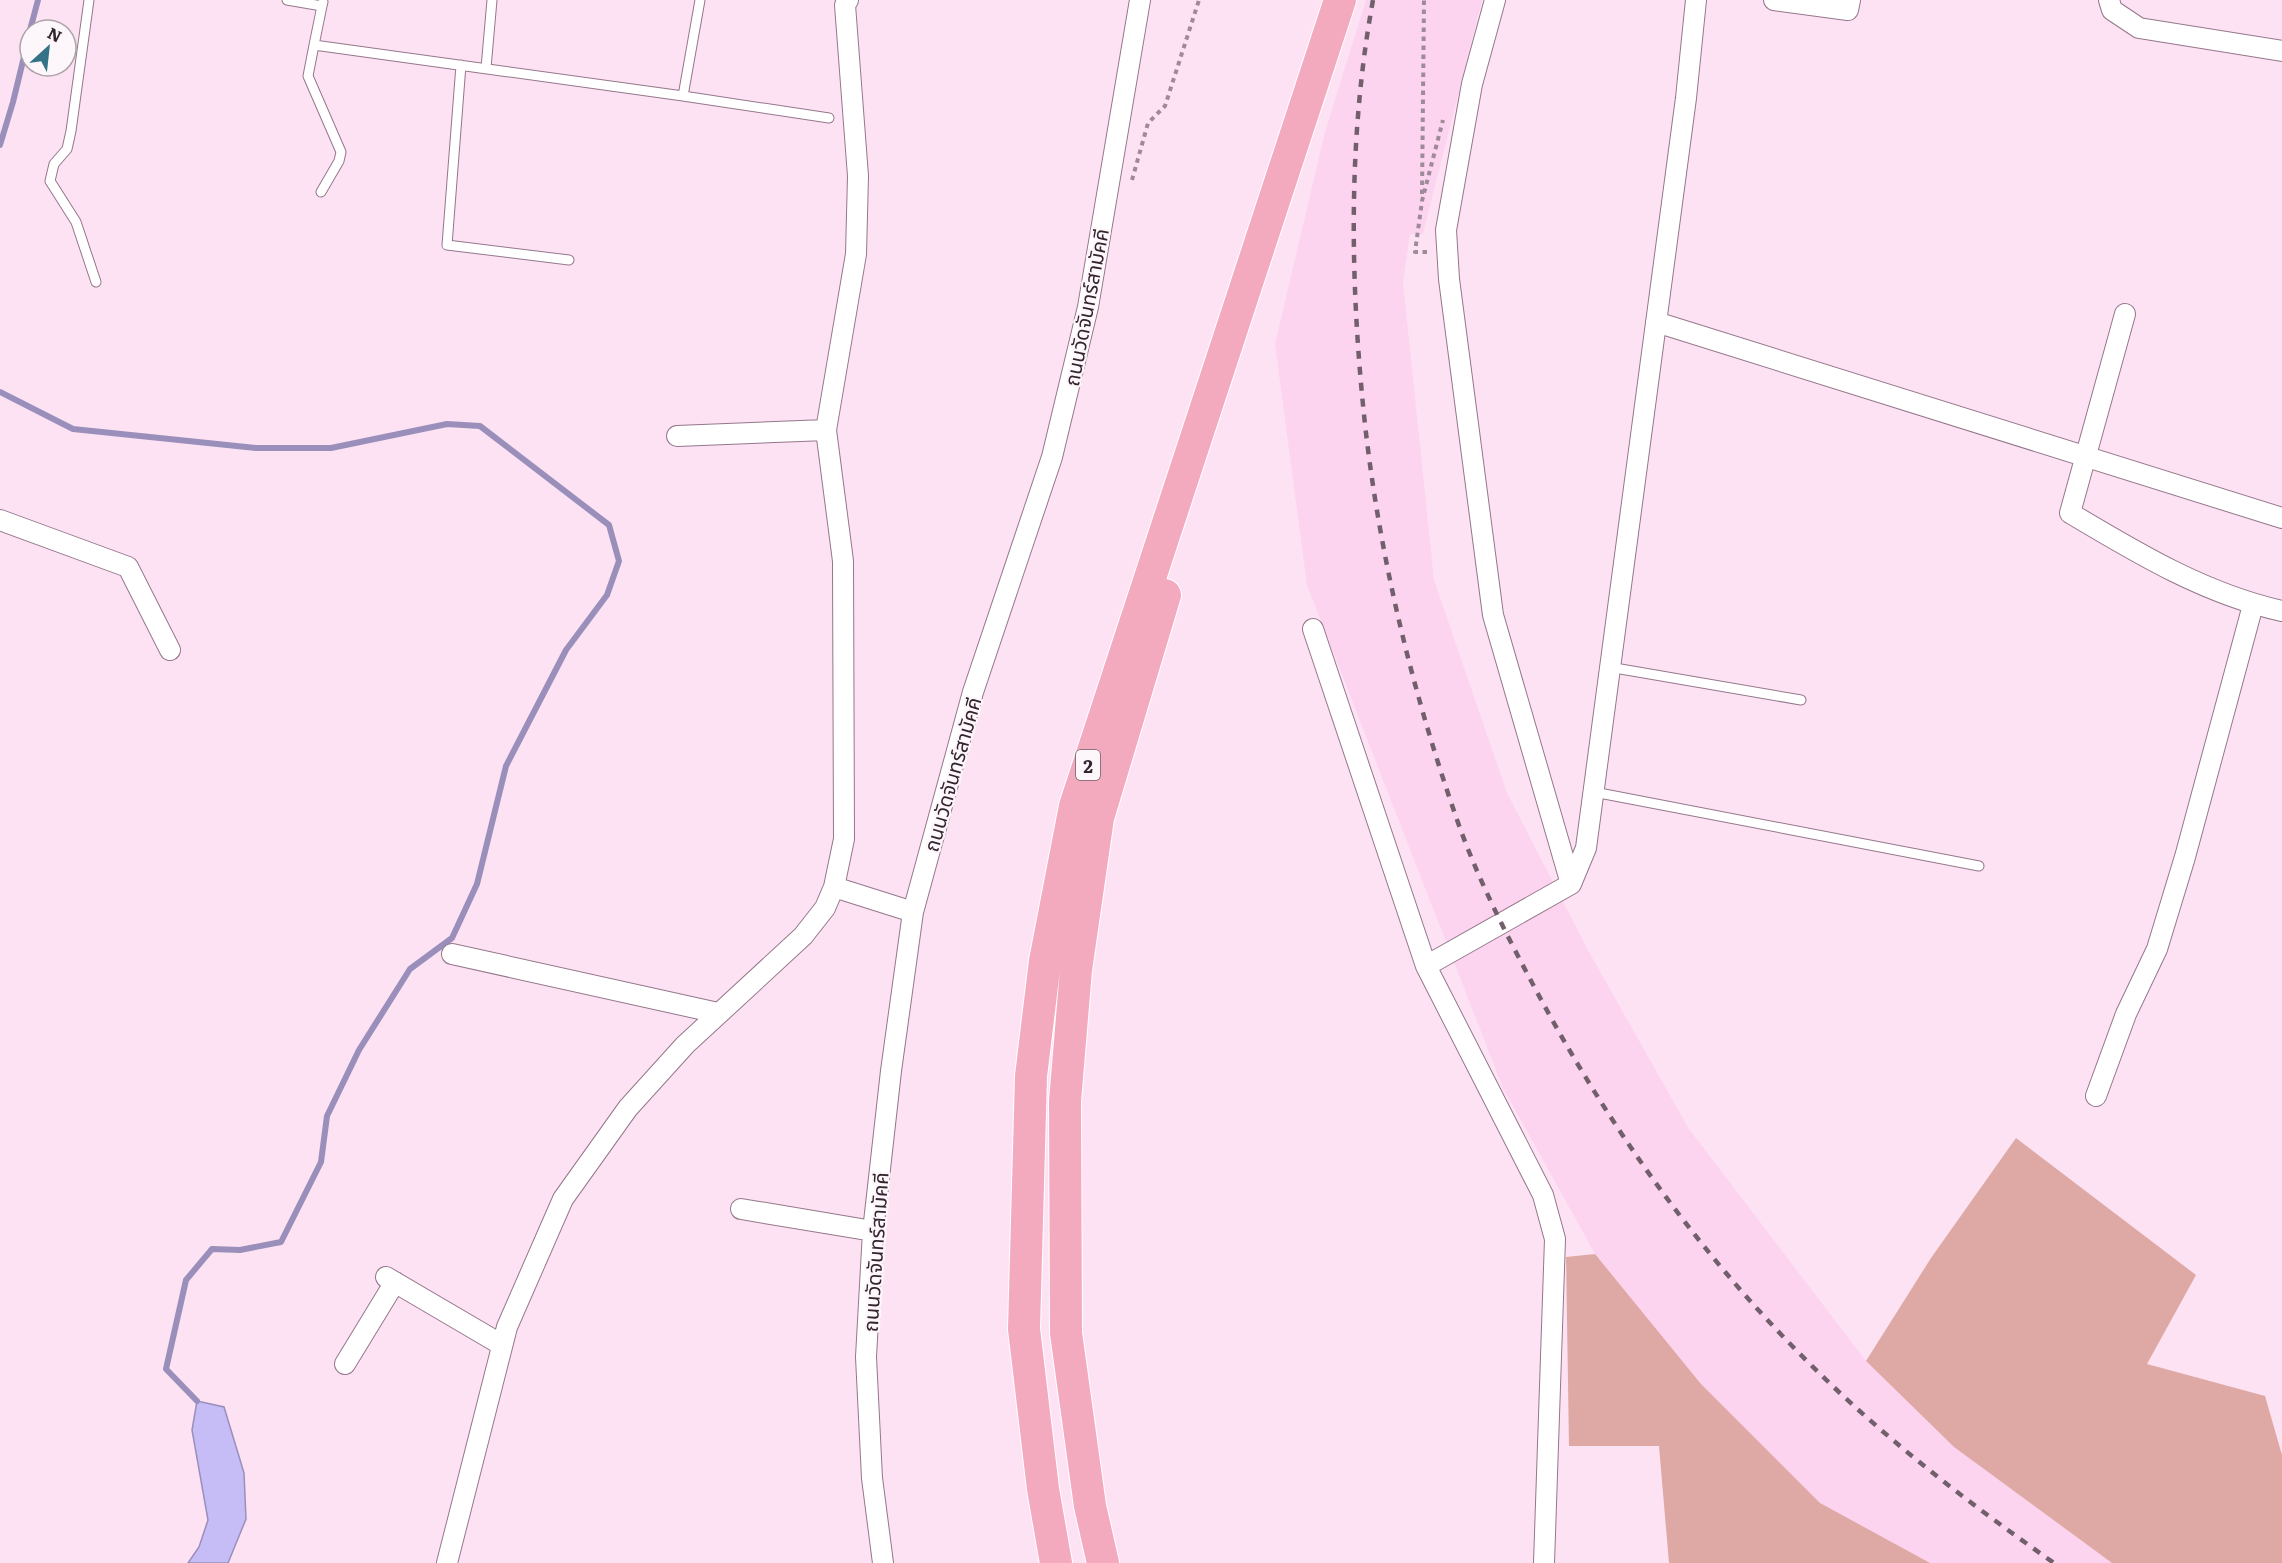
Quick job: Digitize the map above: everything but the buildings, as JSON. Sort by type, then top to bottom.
[{"type":"highway","name":"2","points":[[1056,1563],[1043,1489],[1024,1329],[1031,1076],[1045,962],[1075,807],[1340,0]]},
{"type":"highway","name":"2","points":[[1103,1563],[1090,1506],[1066,1322],[1065,1101],[1076,970],[1098,818],[1220,414],[1356,0]]},
{"type":"street","points":[[447,1563],[507,1327],[563,1199],[628,1108],[718,1013],[803,936],[825,908],[834,887],[844,839],[843,561],[826,430],[856,254],[858,176],[845,5],[848,0]]},
{"type":"street","name":"ถนนวัดจันทร์สามัคคี","points":[[883,1563],[872,1478],[866,1357],[873,1231],[891,1071],[914,912],[973,692],[1052,457],[1089,307],[1140,0]]},
{"type":"street","points":[[1495,0],[1472,84],[1446,230],[1447,253],[1493,615],[1571,884]]},
{"type":"street","points":[[1426,966],[1571,884],[1586,848],[1696,0]]},
{"type":"street","points":[[1774,0],[1848,10],[1850,0]]},
{"type":"street","points":[[2109,0],[2112,10],[2139,28],[2282,51]]},
{"type":"street","points":[[2125,314],[2070,513],[2152,562],[2253,605],[2282,611]]},
{"type":"street","points":[[1656,322],[2282,518]]},
{"type":"street","points":[[677,436],[826,430]]},
{"type":"street","points":[[0,520],[128,567],[170,650]]},
{"type":"street","points":[[2096,1096],[2126,1014],[2157,949],[2186,858],[2253,605]]},
{"type":"street","points":[[1313,629],[1426,966],[1543,1195],[1555,1239],[1544,1563]]},
{"type":"street","points":[[834,887],[914,912]]},
{"type":"street","points":[[452,954],[718,1013]]},
{"type":"street","points":[[741,1209],[873,1231]]},
{"type":"street","points":[[345,1364],[391,1280],[502,1346]]},
{"type":"lane","points":[[89,0],[71,131],[67,149],[54,164],[50,181],[76,222],[96,282]]},
{"type":"lane","points":[[287,0],[323,3],[308,76],[341,152],[339,161],[321,192]]},
{"type":"lane","points":[[486,68],[492,0]]},
{"type":"lane","points":[[683,96],[700,0]]},
{"type":"lane","points":[[314,45],[829,118]]},
{"type":"lane","points":[[461,65],[447,244],[569,260]]},
{"type":"lane","points":[[1609,667],[1801,700]]},
{"type":"lane","points":[[1594,792],[1978,866]]},
{"type":"path","points":[[1130,186],[1148,123],[1165,106],[1199,0]]},
{"type":"path","points":[[1424,0],[1422,201],[1415,252],[1447,253]]},
{"type":"shaded area","points":[[1366,0],[1482,0],[1423,234],[1410,234],[1403,282],[1434,580],[1507,793],[1589,952],[1689,1129],[1866,1361],[1954,1447],[2112,1563],[1902,1563],[1820,1503],[1701,1384],[1595,1254],[1503,1088],[1307,585],[1275,344],[1325,132]]},
{"type":"shaded area","points":[[2016,1138],[2196,1275],[2147,1364],[2265,1396],[2282,1455],[2282,1563],[2112,1563],[1954,1447],[1866,1361],[1931,1258]]},
{"type":"shaded area","points":[[1595,1254],[1701,1384],[1820,1503],[1930,1563],[1669,1563],[1659,1446],[1569,1446],[1566,1257]]},
{"type":"shaded area","points":[[197,1401],[224,1407],[244,1473],[246,1519],[228,1563],[188,1563],[199,1547],[208,1520],[192,1430]]},
{"type":"waterway","points":[[33,18],[38,0]]},
{"type":"waterway","points":[[0,145],[19,78]]},
{"type":"waterway","points":[[0,392],[73,429],[256,448],[331,448],[447,424],[480,426],[609,525],[619,561],[607,595],[566,650],[506,766],[477,884],[452,938],[410,969],[359,1050],[327,1116],[321,1162],[281,1242],[240,1250],[212,1249],[186,1280],[166,1369],[197,1401]]},
{"type":"railway","points":[[1373,0],[1359,103],[1354,207],[1359,363],[1370,465],[1387,565],[1423,714],[1454,811],[1481,881],[1537,992],[1595,1092],[1659,1188],[1694,1234],[1769,1322],[1837,1391],[1958,1493],[2054,1563]]}]
